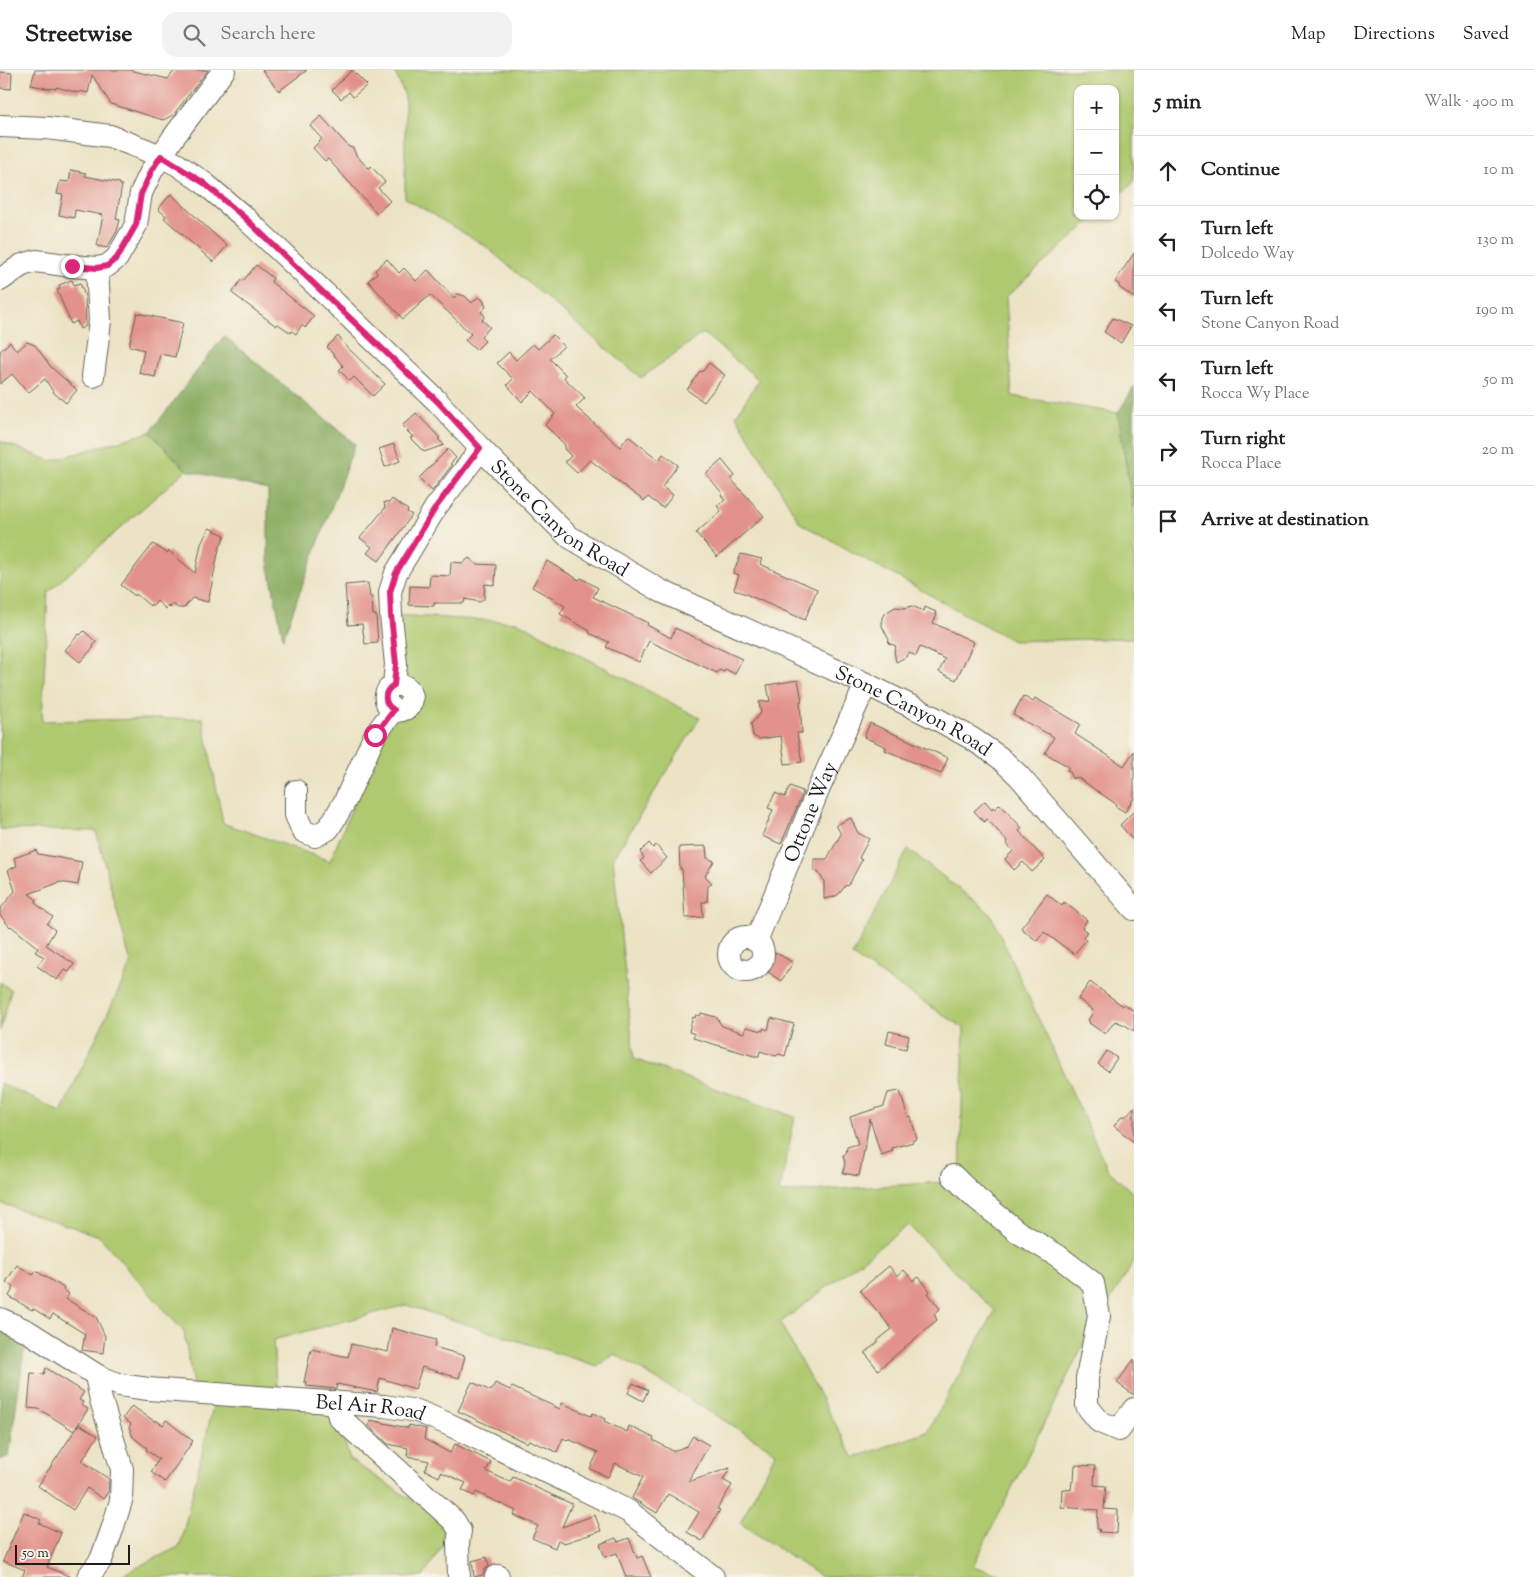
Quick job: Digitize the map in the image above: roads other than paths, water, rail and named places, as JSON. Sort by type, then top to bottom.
[{"type":"street","points":[[0,280],[22,265],[36,261],[97,268],[107,266],[117,258],[136,225],[141,194],[152,170],[224,70]]},
{"type":"street","name":"Stone Canyon Road","points":[[0,126],[47,128],[110,136],[161,156],[204,183],[245,218],[438,402],[480,448],[568,536],[661,591],[866,684],[971,738],[999,757],[1019,776],[1134,909]]},
{"type":"street","points":[[93,376],[100,321],[97,268]]},
{"type":"street","points":[[296,791],[296,815],[303,831],[316,836],[328,829],[345,801],[375,735],[394,710],[388,706],[385,697],[387,691],[394,685],[396,664],[390,592],[396,573],[436,507],[480,448]]},
{"type":"street","name":"Ottone Way","points":[[756,940],[819,788],[866,684]]},
{"type":"street","points":[[953,1176],[977,1199],[1018,1232],[1058,1256],[1093,1283],[1099,1316],[1087,1378],[1087,1406],[1100,1422],[1120,1430],[1134,1409]]},
{"type":"street","name":"Bel Air Road","points":[[0,1319],[28,1331],[96,1376],[120,1385],[148,1389],[384,1406],[417,1411],[448,1424],[628,1511],[714,1577]]},
{"type":"street","points":[[88,1577],[101,1560],[121,1501],[122,1468],[112,1431],[100,1400],[96,1376]]},
{"type":"street","points":[[335,1402],[338,1417],[454,1521],[460,1532],[458,1543],[459,1577]]}]
